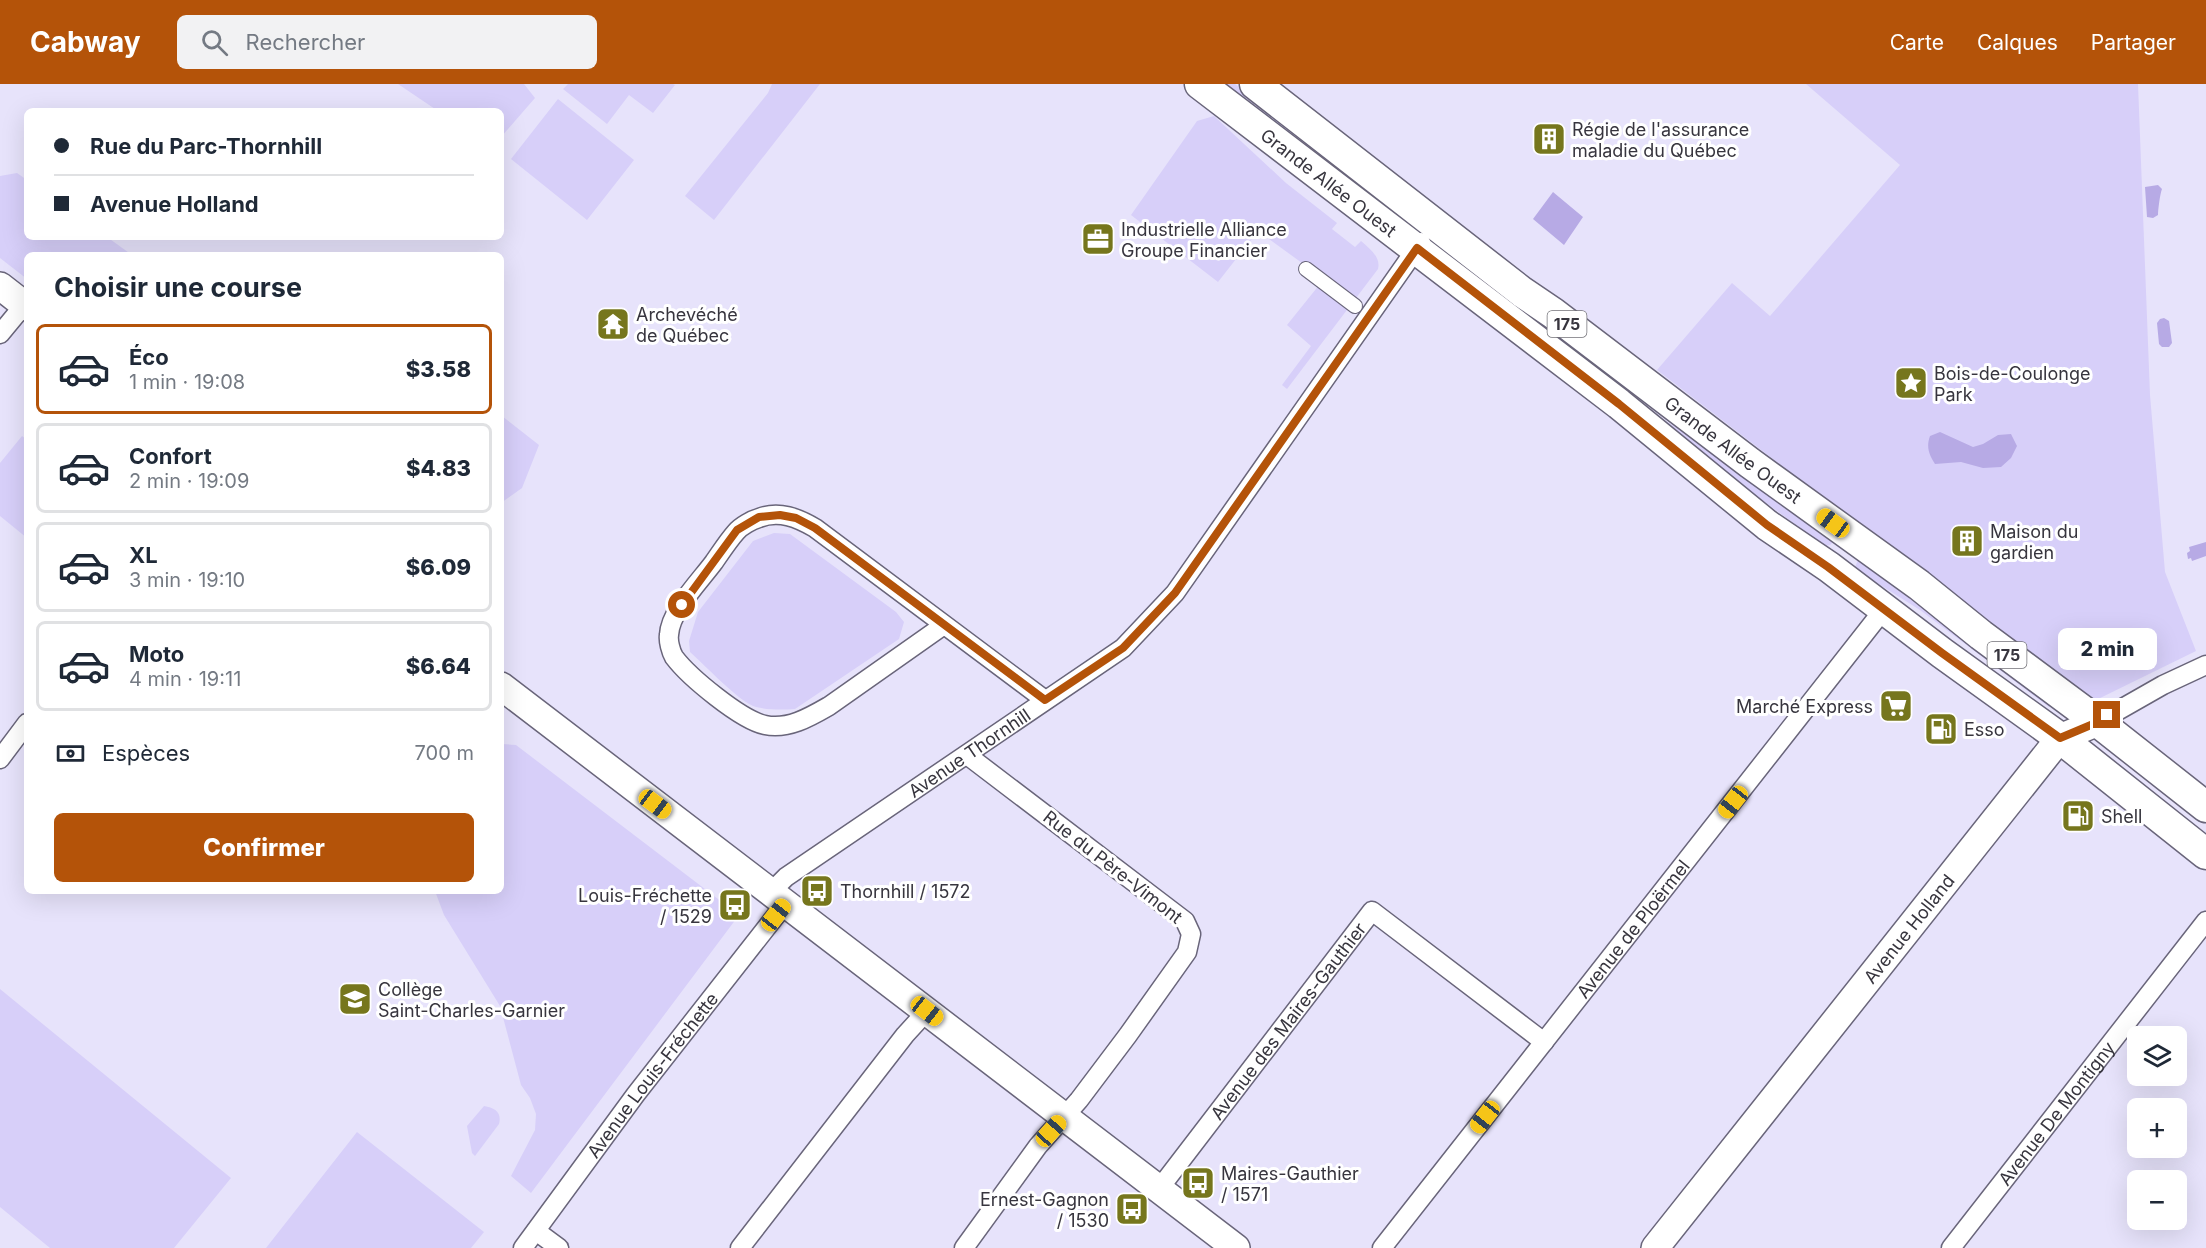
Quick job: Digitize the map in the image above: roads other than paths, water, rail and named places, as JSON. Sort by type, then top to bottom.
[{"type":"main road","name":"Grande Allée Ouest","points":[[1200,84],[1619,404],[1767,525],[1828,567],[2060,738]]},
{"type":"main road","name":"Grande Allée Ouest","points":[[1256,84],[1435,224],[1741,457],[1919,585],[2025,669],[2098,722]]},
{"type":"main road","points":[[0,286],[24,305]]},
{"type":"main road","points":[[504,688],[1236,1248]]},
{"type":"main road","name":"Avenue Holland","points":[[1655,1248],[2060,738],[2098,722]]},
{"type":"main road","name":"175","points":[[2098,722],[2206,807]]},
{"type":"main road","name":"175","points":[[2060,738],[2206,854]]},
{"type":"street","name":"Avenue Thornhill","points":[[777,898],[786,877],[1123,648],[1175,593],[1435,224]]},
{"type":"street","points":[[1306,268],[1355,306]]},
{"type":"street","points":[[0,334],[24,307]]},
{"type":"street","points":[[944,624],[810,717],[787,725],[765,726],[746,718],[717,697],[672,655],[668,636],[673,619],[682,605],[737,530],[759,517],[780,515],[796,518],[815,528],[944,624],[1045,700]]},
{"type":"street","name":"Avenue de Ploërmel","points":[[1382,1248],[1884,609]]},
{"type":"street","name":"Avenue Holland","points":[[2098,722],[2206,665]]},
{"type":"street","points":[[0,759],[24,727]]},
{"type":"street","name":"Rue du Père-Vimont","points":[[964,1248],[1038,1146],[1065,1117],[1181,962],[1187,952],[1191,934],[1185,921],[968,755]]},
{"type":"street","name":"Avenue Louis-Fréchette","points":[[523,1248],[777,898]]},
{"type":"street","name":"Avenue des Maires-Gauthier","points":[[1159,1189],[1372,910],[1544,1042]]},
{"type":"street","name":"Avenue De Montigny","points":[[1952,1248],[2206,921]]},
{"type":"street","points":[[741,1248],[905,1035],[927,1011]]},
{"type":"street","points":[[537,1231],[559,1248]]},
{"type":"place","name":"Régie de l'assurance maladie du Québec","points":[[1549,139]]},
{"type":"place","name":"Industrielle Alliance Groupe Financier","points":[[1098,239]]},
{"type":"place","name":"Archevéché de Québec","points":[[613,324]]},
{"type":"place","name":"Bois-de-Coulonge Park","points":[[1911,383]]},
{"type":"place","name":"Maison du gardien","points":[[1967,541]]},
{"type":"place","name":"Marché Express","points":[[1896,706]]},
{"type":"place","name":"Esso","points":[[1941,729]]},
{"type":"place","name":"Shell","points":[[2078,816]]},
{"type":"place","name":"Thornhill / 1572","points":[[817,891]]},
{"type":"place","name":"Louis-Fréchette / 1529","points":[[735,905]]},
{"type":"place","name":"Collège Saint-Charles-Garnier","points":[[355,999]]},
{"type":"place","name":"Maires-Gauthier / 1571","points":[[1198,1183]]},
{"type":"place","name":"Ernest-Gagnon / 1530","points":[[1132,1209]]}]
